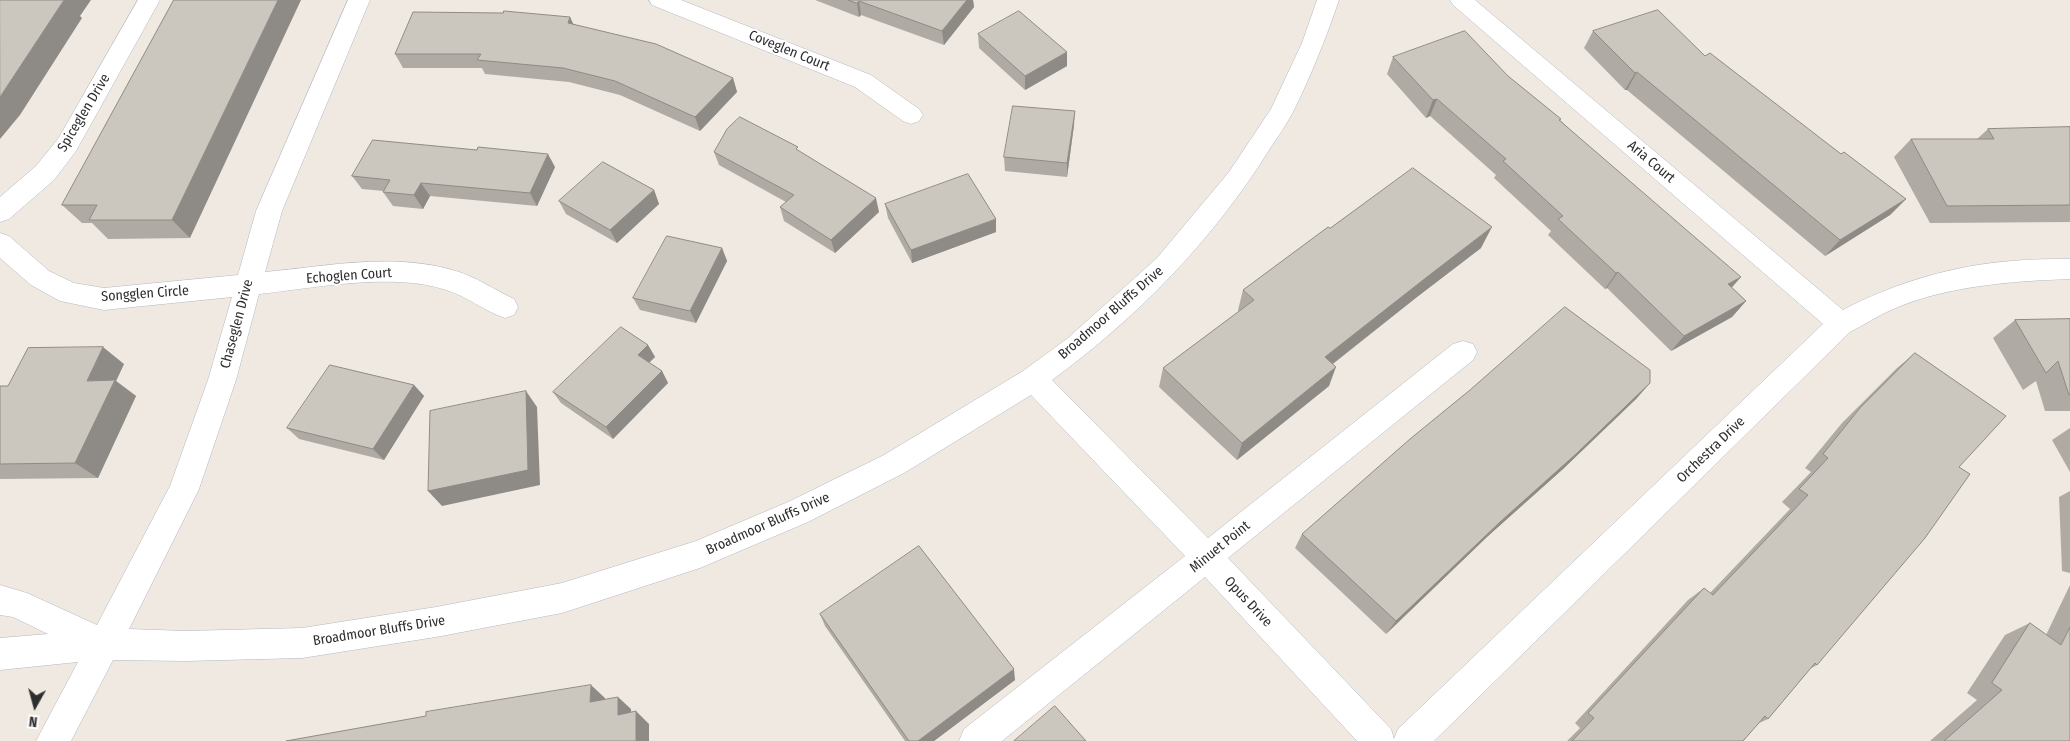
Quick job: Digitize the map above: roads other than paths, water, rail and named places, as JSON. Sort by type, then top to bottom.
[{"type":"street","name":"Spiceglen Drive","points":[[0,212],[45,173],[67,145],[149,0]]},
{"type":"street","name":"Chaseglen Drive","points":[[103,644],[184,489],[222,380],[269,211],[359,0]]},
{"type":"street","name":"Coveglen Court","points":[[660,0],[863,81],[911,115]]},
{"type":"street","name":"Broadmoor Bluffs Drive","points":[[0,654],[103,644],[192,646],[302,643],[436,622],[562,598],[700,554],[798,512],[894,464],[1033,379],[1078,346],[1166,265],[1238,179],[1281,112],[1313,43],[1328,0]]},
{"type":"street","name":"Aria Court","points":[[1461,0],[1841,324]]},
{"type":"street","name":"Songglen Circle","points":[[0,244],[40,278],[69,293],[104,299],[247,285]]},
{"type":"street","name":"Orchestra Drive","points":[[1410,741],[1841,324],[1884,301],[1942,284],[2011,271],[2070,269]]},
{"type":"street","name":"Echoglen Court","points":[[247,285],[383,271],[422,273],[454,281],[505,307]]},
{"type":"street","name":"Minuet Point","points":[[976,741],[1463,352]]},
{"type":"street","name":"Opus Drive","points":[[1033,379],[1206,557],[1379,741]]},
{"type":"street","points":[[0,600],[16,603],[103,644],[53,741]]}]
